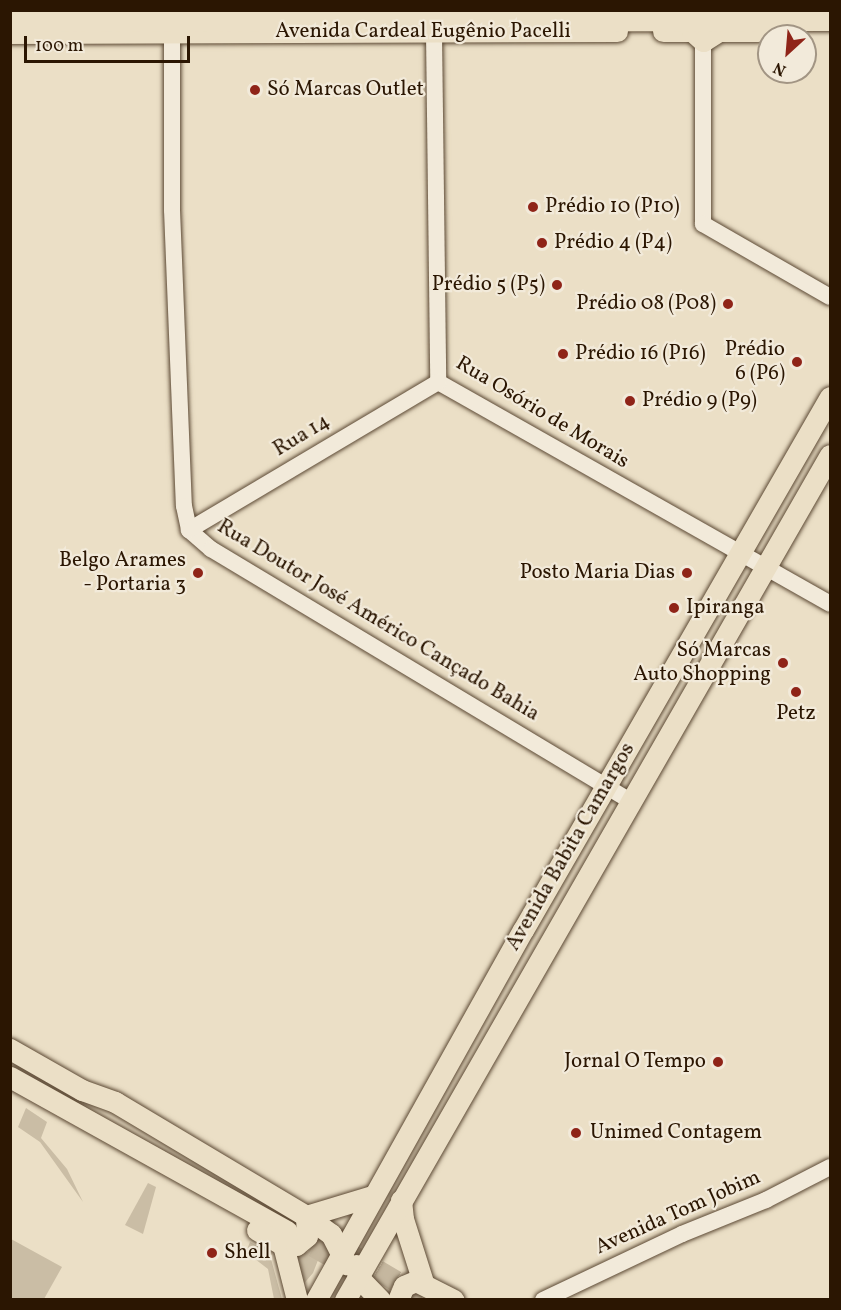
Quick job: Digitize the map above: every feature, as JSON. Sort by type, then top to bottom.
[{"type":"highway","points":[[104,19],[172,32]]},
{"type":"highway","name":"Avenida Cardeal Eugênio Pacelli","points":[[10,20],[831,19]]},
{"type":"main road","name":"Avenida Cardeal Eugênio Pacelli","points":[[10,33],[434,33],[677,30],[692,31],[703,41]]},
{"type":"main road","points":[[703,41],[719,31],[831,30]]},
{"type":"main road","name":"Avenida Babita Camargos","points":[[316,1299],[372,1196],[831,397]]},
{"type":"main road","name":"Avenida Babita Camargos","points":[[351,1289],[831,455]]},
{"type":"main road","points":[[10,1049],[82,1090],[115,1102],[291,1227],[297,1299]]},
{"type":"main road","points":[[10,1077],[76,1116],[114,1144],[291,1227],[331,1234],[347,1243],[351,1289],[380,1299]]},
{"type":"main road","points":[[291,1227],[372,1196]]},
{"type":"main road","points":[[401,1200],[405,1227],[425,1293]]},
{"type":"main road","points":[[398,1299],[404,1286],[454,1299]]},
{"type":"street","name":"Rua Doutor José Américo Cançado Bahia","points":[[172,32],[172,210],[184,506],[189,530],[211,549],[632,802]]},
{"type":"street","name":"Rua Osório de Morais","points":[[434,33],[438,382],[831,604]]},
{"type":"street","points":[[703,41],[703,224],[831,297]]},
{"type":"street","name":"Rua 14","points":[[189,530],[438,382]]},
{"type":"street","name":"Avenida Tom Jobim","points":[[543,1299],[682,1234],[766,1200],[831,1167]]},
{"type":"shaded area","points":[[26,1108],[47,1122],[41,1138],[67,1169],[83,1202],[40,1142],[18,1127]]},
{"type":"shaded area","points":[[148,1183],[156,1187],[143,1234],[125,1225]]},
{"type":"shaded area","points":[[11,1239],[62,1267],[44,1299],[11,1299]]},
{"type":"shaded area","points":[[317,1239],[320,1255],[313,1273],[300,1288],[291,1257],[308,1252]]},
{"type":"shaded area","points":[[250,1242],[269,1252],[282,1299],[274,1299],[268,1269],[246,1252]]},
{"type":"tunnel","points":[[287,1231],[354,1269]]},
{"type":"tunnel","points":[[351,1254],[425,1298]]},
{"type":"place","name":"Só Marcas Outlet","points":[[255,90]]},
{"type":"place","name":"Prédio 10 (P10)","points":[[533,207]]},
{"type":"place","name":"Prédio 4 (P4)","points":[[542,243]]},
{"type":"place","name":"Prédio 5 (P5)","points":[[557,285]]},
{"type":"place","name":"Prédio 08 (P08)","points":[[728,304]]},
{"type":"place","name":"Prédio 16 (P16)","points":[[563,354]]},
{"type":"place","name":"Prédio 6 (P6)","points":[[797,362]]},
{"type":"place","name":"Prédio 9 (P9)","points":[[630,401]]},
{"type":"place","name":"Belgo Arames - Portaria 3","points":[[198,573]]},
{"type":"place","name":"Posto Maria Dias","points":[[687,573]]},
{"type":"place","name":"Ipiranga","points":[[674,608]]},
{"type":"place","name":"Só Marcas Auto Shopping","points":[[783,663]]},
{"type":"place","name":"Petz","points":[[796,692]]},
{"type":"place","name":"Jornal O Tempo","points":[[718,1062]]},
{"type":"place","name":"Unimed Contagem","points":[[576,1133]]},
{"type":"place","name":"Shell","points":[[212,1253]]}]
